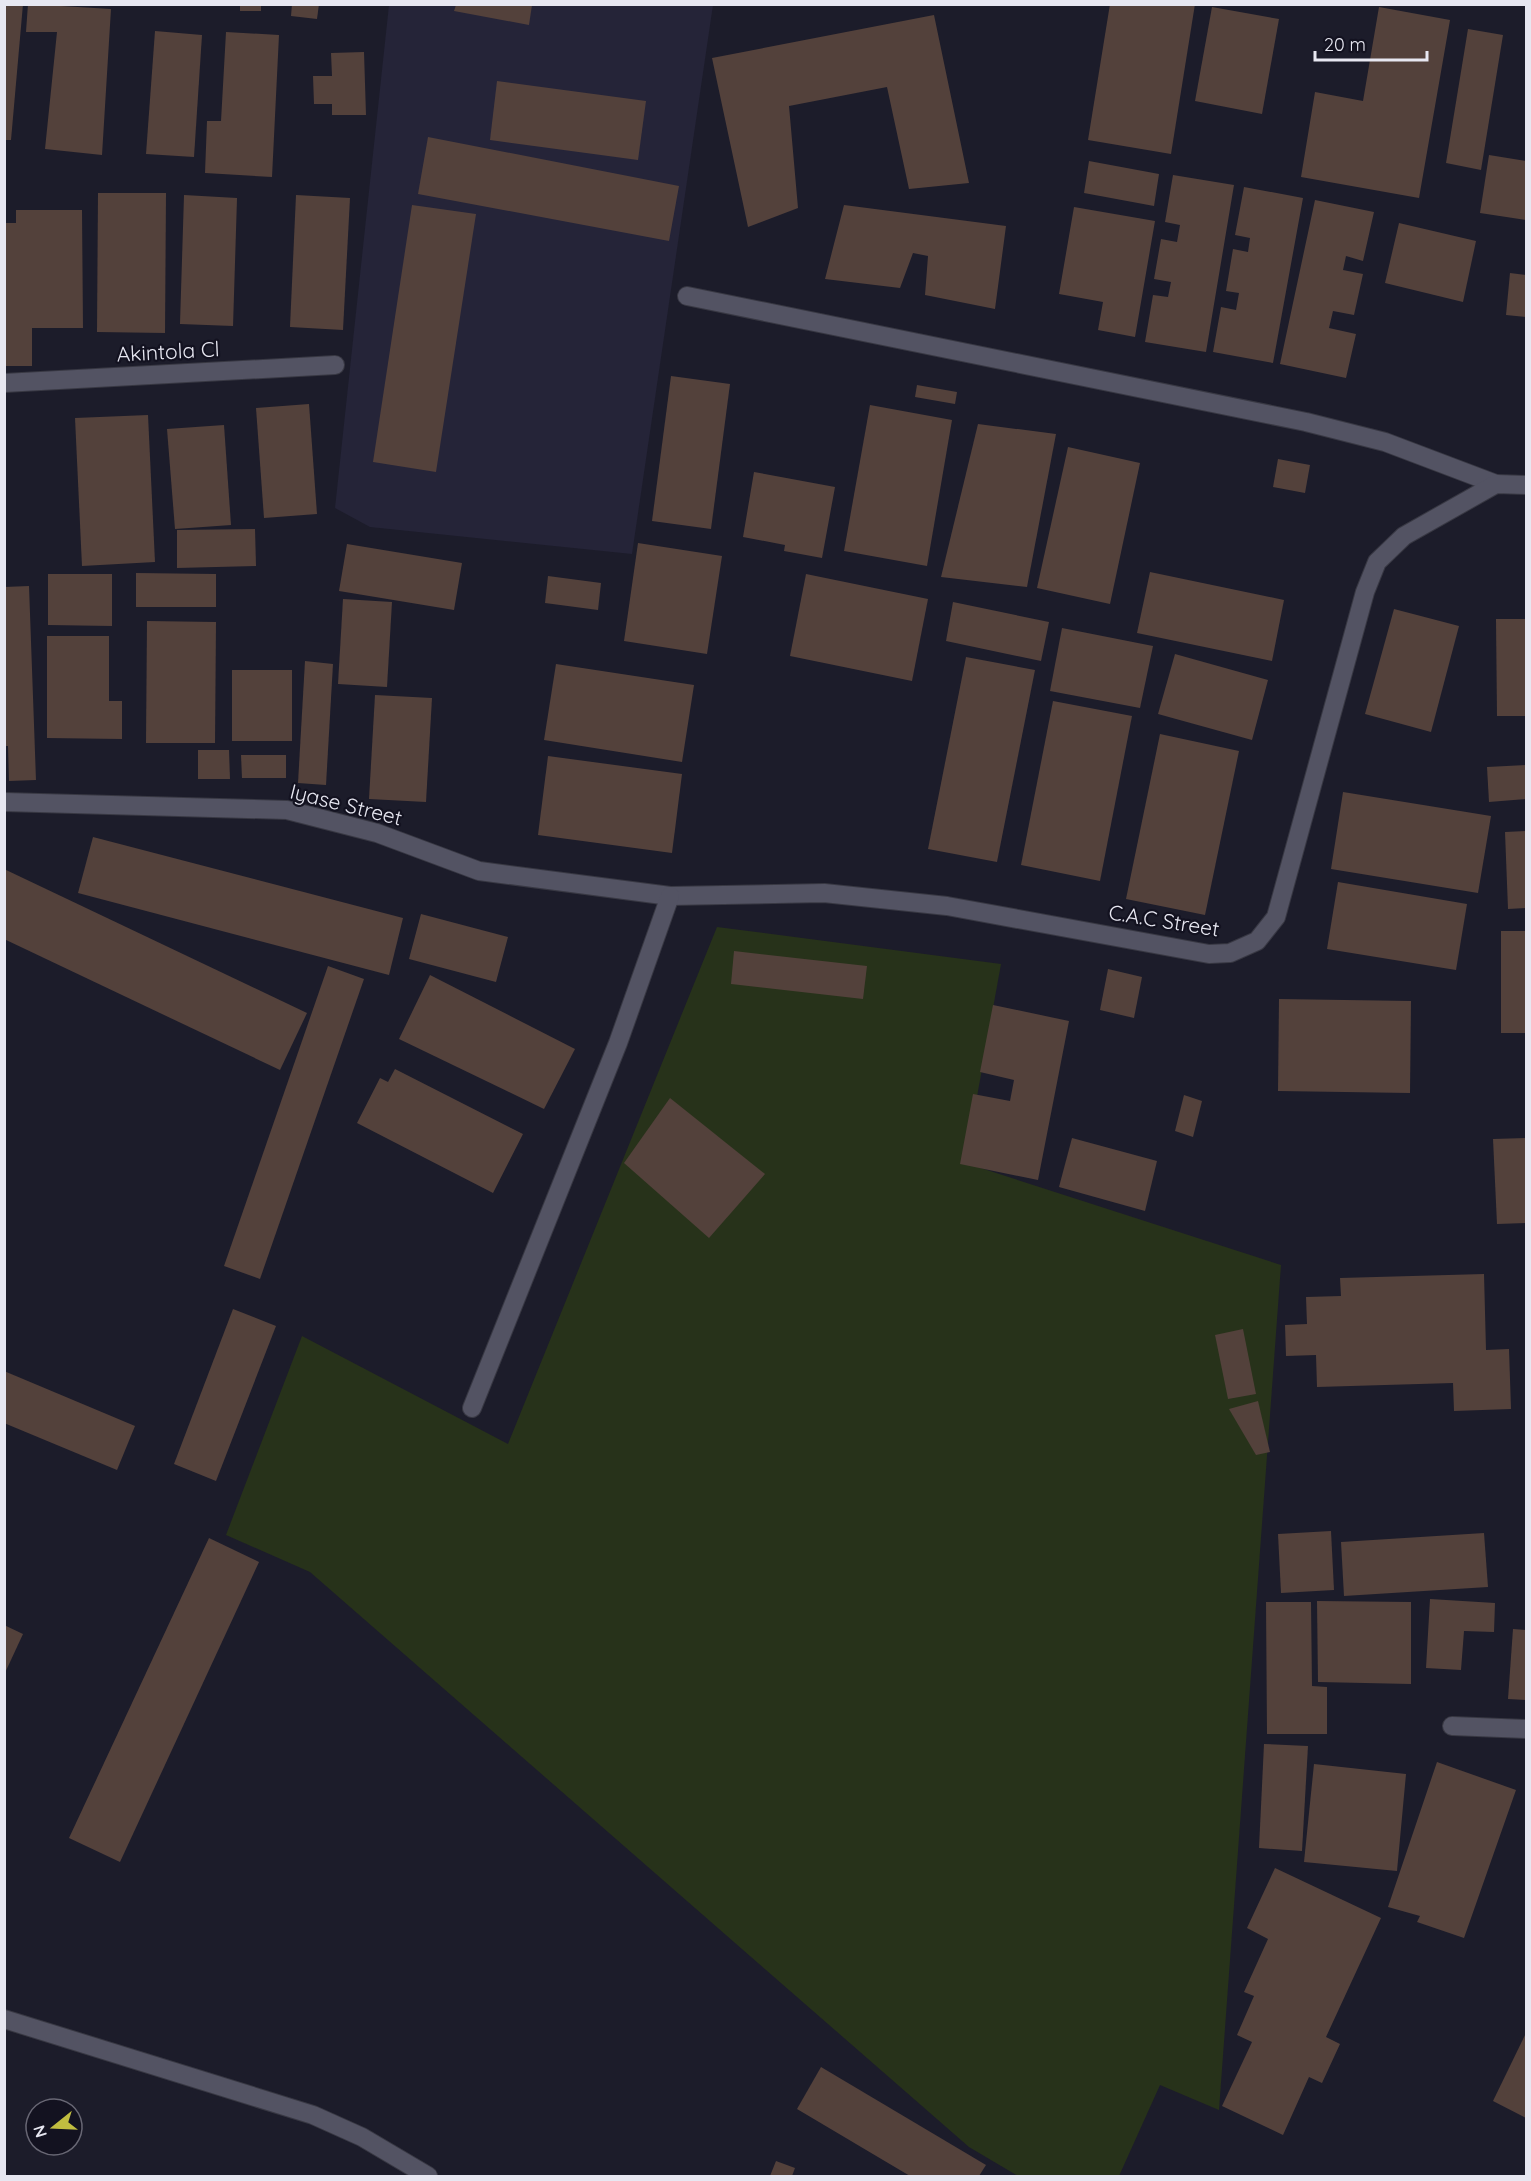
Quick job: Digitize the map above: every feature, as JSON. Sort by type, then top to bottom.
[{"type":"street","points":[[687,296],[1306,422],[1385,442],[1496,484],[1527,485]]},
{"type":"street","name":"Akintola Cl","points":[[4,383],[335,365]]},
{"type":"street","name":"C.A.C Street","points":[[670,896],[824,893],[947,906],[1209,954],[1230,953],[1257,941],[1276,917],[1365,592],[1377,562],[1404,536],[1496,484]]},
{"type":"street","name":"Iyase Street","points":[[4,802],[287,810],[377,833],[478,871],[670,896]]},
{"type":"street","points":[[472,1408],[618,1043],[670,896]]},
{"type":"street","points":[[1452,1726],[1527,1729]]},
{"type":"street","points":[[4,2019],[313,2115],[362,2137],[428,2176]]},
{"type":"shaded area","points":[[389,5],[713,5],[632,554],[370,527],[335,508]]},
{"type":"green space","points":[[717,927],[1001,964],[965,1163],[1281,1265],[1219,2110],[1160,2085],[1119,2176],[1018,2176],[969,2147],[310,1572],[226,1535],[302,1336],[508,1444]]},
{"type":"building","points":[[4,4],[23,4],[11,140],[4,140]]},
{"type":"building","points":[[28,4],[111,9],[102,155],[45,149],[57,32],[26,32]]},
{"type":"building","points":[[240,4],[261,4],[261,11],[240,11]]},
{"type":"building","points":[[292,4],[319,4],[317,19],[291,16]]},
{"type":"building","points":[[1110,4],[1195,4],[1171,154],[1088,140]]},
{"type":"building","points":[[456,5],[532,5],[529,25],[454,11]]},
{"type":"building","points":[[1212,7],[1279,19],[1262,114],[1195,101]]},
{"type":"building","points":[[1379,7],[1450,20],[1419,198],[1301,177],[1315,92],[1363,101]]},
{"type":"building","points":[[934,15],[969,183],[909,189],[887,87],[789,106],[798,208],[748,227],[712,58]]},
{"type":"building","points":[[1468,29],[1503,35],[1481,170],[1446,163]]},
{"type":"building","points":[[155,31],[202,35],[194,157],[146,154]]},
{"type":"building","points":[[226,32],[279,35],[272,177],[205,173],[207,121],[221,121]]},
{"type":"building","points":[[364,52],[366,115],[332,115],[332,104],[314,104],[313,76],[332,76],[331,53]]},
{"type":"building","points":[[497,81],[646,101],[638,160],[490,140]]},
{"type":"building","points":[[428,137],[679,186],[669,241],[418,194]]},
{"type":"building","points":[[1489,155],[1526,161],[1526,220],[1480,213]]},
{"type":"building","points":[[1089,161],[1159,174],[1154,206],[1084,193]]},
{"type":"building","points":[[1173,175],[1234,185],[1206,352],[1145,342],[1153,295],[1168,297],[1171,282],[1154,279],[1161,239],[1177,242],[1180,225],[1165,222]]},
{"type":"building","points":[[1244,187],[1303,198],[1273,363],[1213,352],[1221,307],[1236,310],[1239,293],[1226,291],[1233,249],[1248,252],[1250,238],[1235,235]]},
{"type":"building","points":[[98,193],[166,193],[165,333],[97,332]]},
{"type":"building","points":[[184,195],[237,198],[233,326],[180,324]]},
{"type":"building","points":[[296,195],[350,198],[343,330],[290,327]]},
{"type":"building","points":[[1315,200],[1374,212],[1363,261],[1346,256],[1343,270],[1363,274],[1354,315],[1333,311],[1329,328],[1356,334],[1346,378],[1280,364]]},
{"type":"building","points":[[412,205],[476,214],[436,472],[373,462]]},
{"type":"building","points":[[844,205],[1006,226],[995,309],[925,295],[928,256],[913,253],[900,288],[825,279]]},
{"type":"building","points":[[1074,207],[1155,221],[1135,337],[1098,330],[1103,302],[1059,294]]},
{"type":"building","points":[[16,210],[82,210],[83,328],[32,328],[32,366],[4,366],[4,223],[16,223]]},
{"type":"building","points":[[1399,223],[1476,241],[1463,302],[1385,283]]},
{"type":"building","points":[[1510,273],[1526,275],[1526,317],[1506,315]]},
{"type":"building","points":[[671,376],[730,384],[711,529],[652,521]]},
{"type":"building","points":[[917,385],[957,392],[955,404],[915,397]]},
{"type":"building","points":[[309,404],[317,514],[264,518],[256,408]]},
{"type":"building","points":[[870,405],[952,420],[927,566],[844,551]]},
{"type":"building","points":[[148,415],[155,562],[82,566],[75,418]]},
{"type":"building","points":[[978,424],[1056,434],[1027,587],[941,577]]},
{"type":"building","points":[[224,425],[231,525],[175,529],[167,429]]},
{"type":"building","points":[[1068,447],[1140,463],[1110,604],[1037,588]]},
{"type":"building","points":[[1278,459],[1310,465],[1305,493],[1273,487]]},
{"type":"building","points":[[754,472],[835,487],[822,558],[784,551],[785,545],[743,537]]},
{"type":"building","points":[[255,529],[256,566],[177,568],[177,530]]},
{"type":"building","points":[[638,543],[722,556],[707,654],[624,641]]},
{"type":"building","points":[[347,544],[462,563],[454,610],[339,591]]},
{"type":"building","points":[[1150,572],[1284,600],[1272,661],[1137,633]]},
{"type":"building","points":[[136,573],[216,574],[216,607],[136,607]]},
{"type":"building","points":[[48,574],[112,574],[112,626],[48,625]]},
{"type":"building","points":[[806,574],[928,599],[912,681],[790,656]]},
{"type":"building","points":[[548,576],[601,583],[598,610],[545,603]]},
{"type":"building","points":[[29,586],[36,780],[9,781],[8,746],[4,746],[4,587]]},
{"type":"building","points":[[343,599],[392,602],[387,687],[338,684]]},
{"type":"building","points":[[953,602],[1049,622],[1041,661],[946,641]]},
{"type":"building","points":[[1394,609],[1459,626],[1431,732],[1365,714]]},
{"type":"building","points":[[1496,619],[1526,619],[1526,716],[1497,716]]},
{"type":"building","points":[[147,621],[216,622],[215,743],[146,743]]},
{"type":"building","points":[[1062,628],[1153,646],[1140,708],[1050,691]]},
{"type":"building","points":[[47,636],[109,636],[109,701],[122,701],[122,739],[47,738]]},
{"type":"building","points":[[1175,654],[1268,680],[1252,740],[1158,714]]},
{"type":"building","points":[[966,657],[1035,670],[997,862],[928,849]]},
{"type":"building","points":[[305,661],[333,664],[326,785],[298,783]]},
{"type":"building","points":[[556,664],[694,685],[682,762],[544,740]]},
{"type":"building","points":[[232,670],[292,670],[292,741],[232,741]]},
{"type":"building","points":[[375,695],[432,698],[426,802],[369,799]]},
{"type":"building","points":[[1053,701],[1132,716],[1100,881],[1021,865]]},
{"type":"building","points":[[1160,734],[1239,751],[1205,915],[1126,899]]},
{"type":"building","points":[[198,750],[229,750],[230,779],[198,779]]},
{"type":"building","points":[[241,755],[286,755],[286,778],[242,778]]},
{"type":"building","points":[[548,756],[682,774],[672,853],[538,835]]},
{"type":"building","points":[[1526,765],[1526,799],[1489,802],[1487,767]]},
{"type":"building","points":[[1343,792],[1491,816],[1478,893],[1331,869]]},
{"type":"building","points":[[1526,831],[1526,908],[1508,909],[1505,832]]},
{"type":"building","points":[[93,837],[403,918],[389,975],[78,893]]},
{"type":"building","points":[[4,869],[307,1013],[280,1070],[4,939]]},
{"type":"building","points":[[1338,882],[1467,904],[1456,970],[1327,949]]},
{"type":"building","points":[[421,914],[508,937],[496,982],[409,959]]},
{"type":"building","points":[[1501,931],[1526,931],[1526,1033],[1501,1033]]},
{"type":"building","points":[[734,951],[867,966],[863,999],[731,984]]},
{"type":"building","points":[[328,966],[364,979],[260,1279],[224,1266]]},
{"type":"building","points":[[1108,969],[1142,977],[1134,1018],[1100,1010]]},
{"type":"building","points":[[430,975],[575,1049],[544,1109],[399,1039]]},
{"type":"building","points":[[1279,999],[1411,1001],[1410,1093],[1278,1091]]},
{"type":"building","points":[[993,1005],[1069,1021],[1038,1180],[960,1164],[973,1094],[1010,1101],[1014,1080],[980,1072]]},
{"type":"building","points":[[395,1069],[523,1134],[493,1193],[357,1123],[380,1078],[388,1082]]},
{"type":"building","points":[[1184,1095],[1202,1101],[1193,1137],[1175,1131]]},
{"type":"building","points":[[670,1098],[765,1174],[709,1238],[624,1163]]},
{"type":"building","points":[[1072,1138],[1157,1161],[1145,1211],[1059,1187]]},
{"type":"building","points":[[1526,1138],[1526,1223],[1497,1224],[1493,1139]]},
{"type":"building","points":[[1484,1274],[1486,1350],[1509,1349],[1511,1409],[1454,1411],[1453,1383],[1317,1387],[1316,1355],[1286,1356],[1285,1325],[1307,1324],[1306,1297],[1341,1296],[1340,1278]]},
{"type":"building","points":[[233,1309],[276,1326],[216,1481],[174,1464]]},
{"type":"building","points":[[1243,1329],[1256,1394],[1228,1399],[1215,1335]]},
{"type":"building","points":[[4,1371],[135,1426],[117,1470],[4,1423]]},
{"type":"building","points":[[1258,1401],[1270,1452],[1256,1455],[1229,1409]]},
{"type":"building","points":[[1331,1531],[1334,1590],[1281,1593],[1278,1534]]},
{"type":"building","points":[[1484,1533],[1488,1587],[1344,1596],[1341,1542]]},
{"type":"building","points":[[209,1538],[259,1562],[120,1862],[69,1838]]},
{"type":"building","points":[[1430,1599],[1495,1603],[1494,1632],[1464,1631],[1461,1670],[1426,1668]]},
{"type":"building","points":[[1317,1601],[1411,1602],[1411,1684],[1318,1682]]},
{"type":"building","points":[[1266,1602],[1311,1602],[1312,1686],[1327,1687],[1327,1734],[1267,1734]]},
{"type":"building","points":[[4,1625],[23,1634],[4,1675]]},
{"type":"building","points":[[1513,1629],[1526,1630],[1526,1700],[1508,1699]]},
{"type":"building","points":[[1264,1744],[1308,1746],[1302,1851],[1259,1848]]},
{"type":"building","points":[[1437,1762],[1516,1790],[1464,1938],[1417,1922],[1420,1916],[1388,1907]]},
{"type":"building","points":[[1314,1764],[1406,1774],[1397,1871],[1304,1862]]},
{"type":"building","points":[[1275,1868],[1381,1918],[1326,2037],[1340,2044],[1322,2083],[1309,2077],[1283,2135],[1222,2106],[1252,2042],[1237,2035],[1254,1996],[1244,1992],[1268,1939],[1247,1928]]},
{"type":"building","points":[[1526,2033],[1526,2118],[1493,2101]]},
{"type":"building","points":[[821,2067],[986,2165],[979,2176],[910,2176],[797,2109]]},
{"type":"building","points":[[776,2161],[795,2168],[792,2176],[770,2176]]}]
